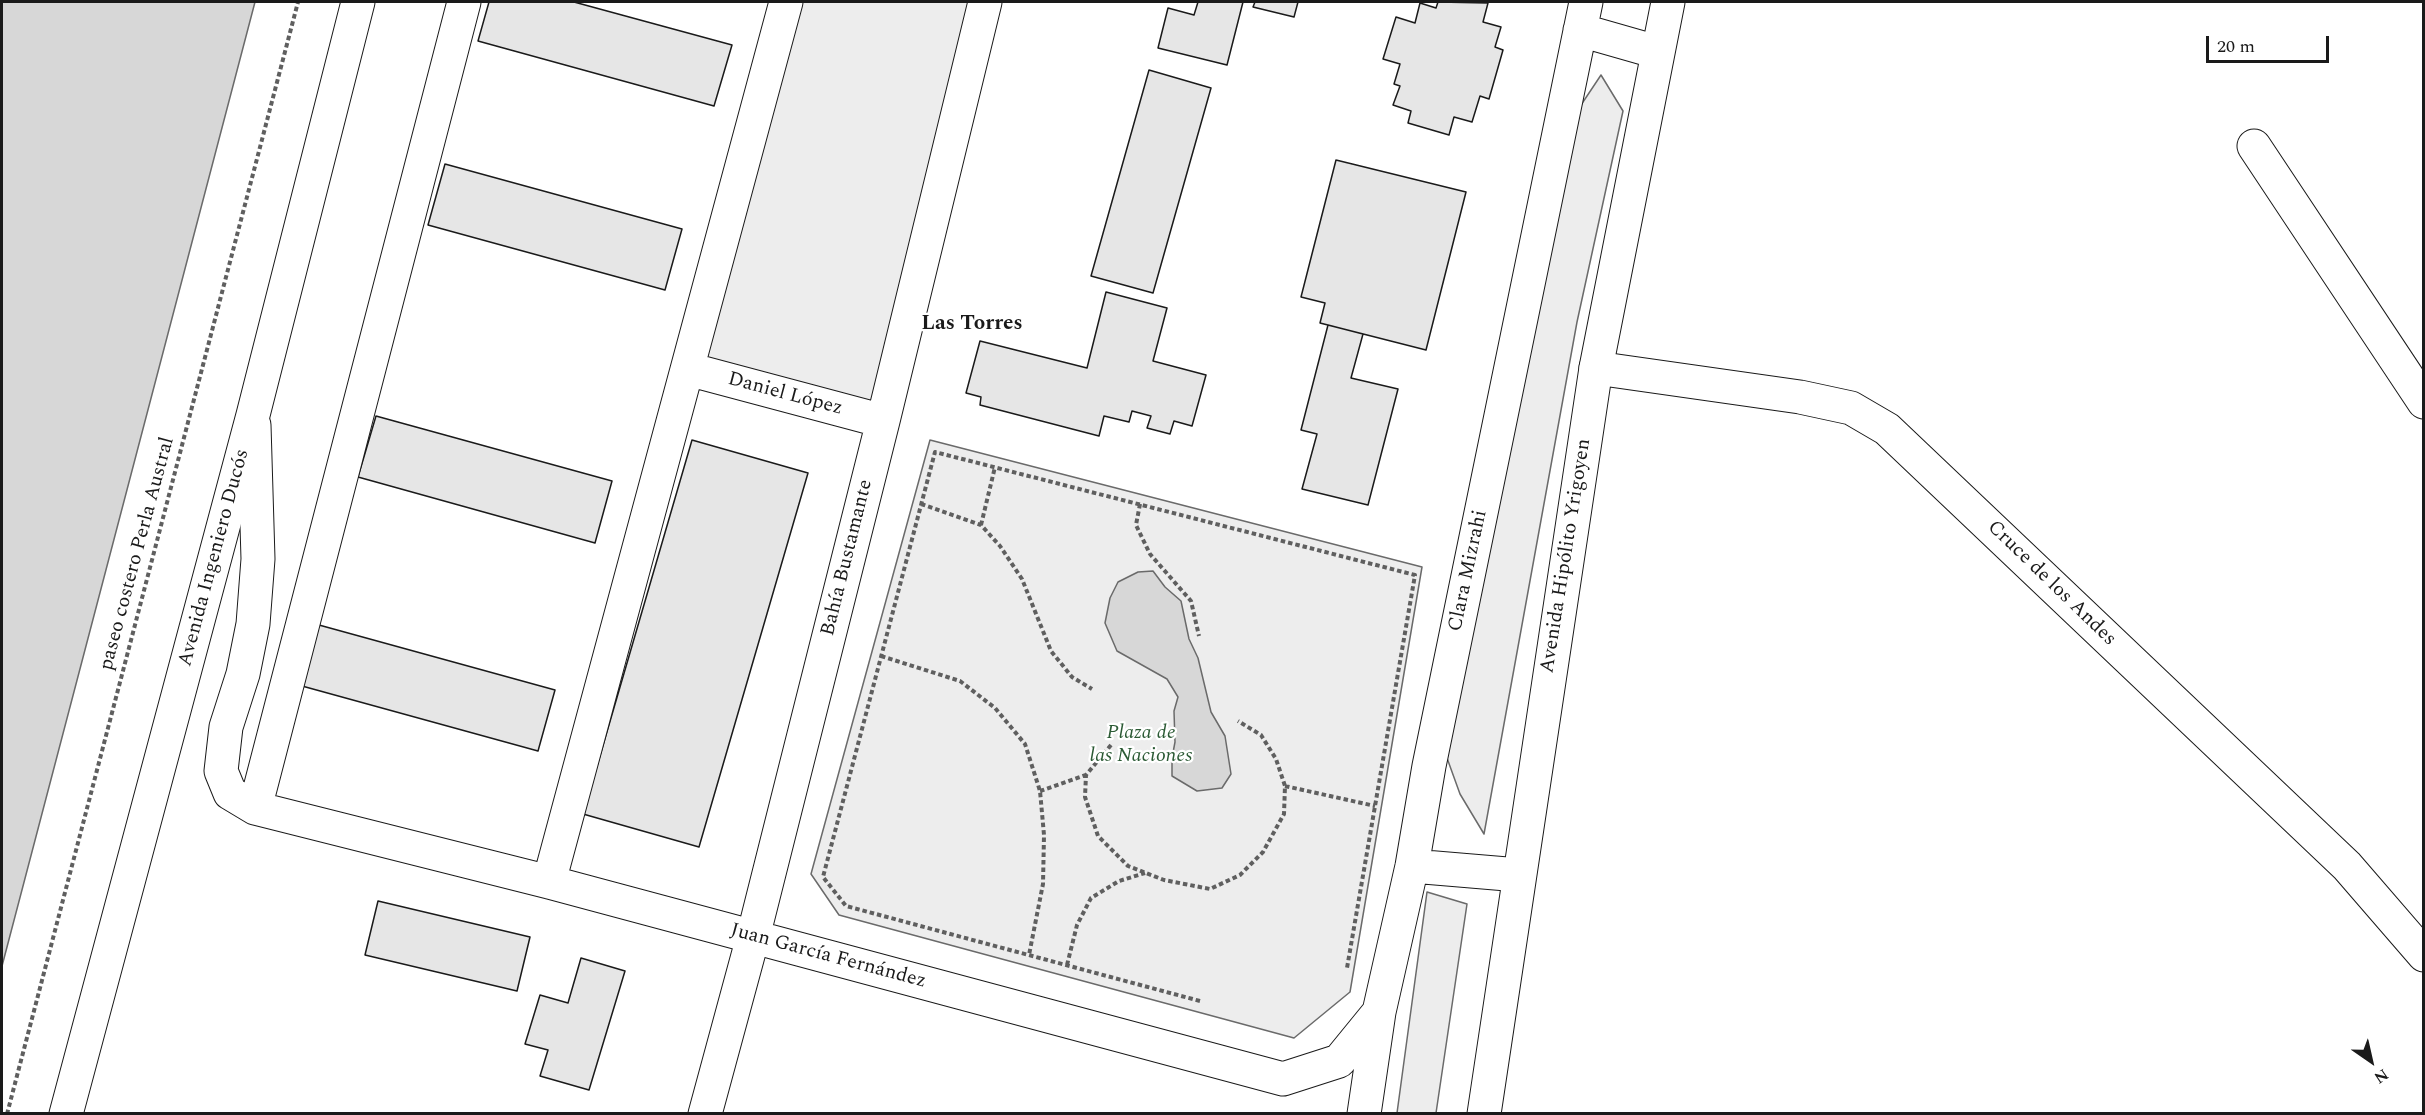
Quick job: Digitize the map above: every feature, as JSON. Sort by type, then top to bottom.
[{"type":"main road","name":"Avenida Ingeniero Ducós","points":[[66,1113],[253,415],[358,2]]},
{"type":"main road","points":[[255,808],[464,2]]},
{"type":"main road","points":[[549,882],[786,2]]},
{"type":"main road","name":"Bahía Bustamante","points":[[705,1113],[753,937],[986,2]]},
{"type":"main road","name":"Avenida Hipólito Yrigoyen","points":[[1484,1113],[1596,368],[1668,2]]},
{"type":"main road","points":[[1583,16],[1657,52]]},
{"type":"main road","name":"Clara Mizrahi","points":[[1364,1113],[1379,1012],[1412,866],[1429,766],[1583,16]]},
{"type":"main road","points":[[2254,146],[2424,402]]},
{"type":"main road","name":"Cruce de los Andes","points":[[1596,368],[1800,397],[1851,408],[1887,429],[2347,866],[2424,955]]},
{"type":"main road","name":"Daniel López","points":[[688,369],[883,421]]},
{"type":"main road","name":"Juan García Fernández","points":[[253,415],[258,559],[253,624],[243,674],[226,727],[221,771],[230,794],[255,808],[549,882],[1283,1079],[1339,1060],[1379,1012]]},
{"type":"main road","points":[[1412,866],[1519,875]]},
{"type":"path","name":"paseo costero Perla Austral","points":[[7,1113],[298,2]]},
{"type":"path","points":[[1200,1001],[846,906],[823,877],[935,452],[1415,575],[1345,978]]},
{"type":"path","points":[[981,525],[995,467]]},
{"type":"path","points":[[921,504],[981,525],[1000,546],[1022,579],[1051,651],[1072,677],[1092,689]]},
{"type":"path","points":[[1140,504],[1136,525],[1150,554],[1177,582],[1191,601],[1199,636]]},
{"type":"path","points":[[881,656],[960,681],[995,708],[1024,744],[1040,790],[1044,836],[1043,884],[1029,955]]},
{"type":"path","points":[[1086,776],[1085,797],[1098,836],[1128,866],[1164,880],[1210,889],[1240,875],[1263,852],[1284,814],[1285,786],[1276,759],[1261,735],[1238,721]]},
{"type":"path","points":[[1040,790],[1086,776],[1111,745]]},
{"type":"path","points":[[1285,786],[1375,806]]},
{"type":"path","points":[[1067,965],[1077,925],[1091,898],[1119,881],[1145,873]]},
{"type":"shaded area","points":[[2,2],[255,2],[2,966]]},
{"type":"shaded area","points":[[786,2],[985,2],[883,421],[688,369]]},
{"type":"shaded area","points":[[1601,75],[1623,111],[1577,322],[1484,834],[1460,794],[1447,758],[1565,129]]},
{"type":"shaded area","name":"Plaza de las Naciones","points":[[930,440],[1422,567],[1350,992],[1294,1038],[839,915],[811,874]]},
{"type":"shaded area","points":[[1153,571],[1165,587],[1181,601],[1189,639],[1198,658],[1211,712],[1225,736],[1231,774],[1222,788],[1197,791],[1172,776],[1175,742],[1174,711],[1178,697],[1167,679],[1117,651],[1105,623],[1110,598],[1118,582],[1138,572]]},
{"type":"shaded area","points":[[1427,892],[1467,904],[1436,1113],[1397,1113]]},
{"type":"building","points":[[489,2],[574,2],[732,45],[714,106],[478,41]]},
{"type":"building","points":[[1198,2],[1243,2],[1227,65],[1158,48],[1168,8],[1194,15]]},
{"type":"building","points":[[1255,2],[1298,2],[1294,17],[1253,7]]},
{"type":"building","points":[[1438,2],[1488,3],[1483,22],[1501,27],[1495,47],[1503,50],[1489,99],[1480,96],[1472,122],[1454,117],[1449,135],[1408,123],[1411,111],[1393,105],[1400,86],[1394,84],[1400,64],[1383,59],[1396,17],[1415,23],[1420,3],[1436,8]]},
{"type":"building","points":[[1149,70],[1211,88],[1153,293],[1091,276]]},
{"type":"building","points":[[1336,160],[1466,192],[1426,350],[1320,323],[1325,303],[1301,297]]},
{"type":"building","points":[[445,164],[682,229],[665,290],[428,225]]},
{"type":"building","points":[[1106,292],[1167,308],[1153,361],[1206,375],[1192,426],[1174,421],[1170,434],[1147,428],[1151,416],[1132,411],[1129,422],[1104,416],[1099,436],[980,405],[981,397],[966,393],[980,341],[1087,368]]},
{"type":"building","points":[[1328,325],[1363,334],[1351,378],[1398,389],[1368,505],[1302,489],[1317,434],[1301,430]]},
{"type":"building","points":[[376,416],[612,481],[595,543],[358,477]]},
{"type":"building","points":[[692,440],[808,473],[699,847],[583,814]]},
{"type":"building","points":[[319,625],[555,690],[538,751],[302,686]]},
{"type":"building","points":[[378,901],[530,937],[517,991],[365,955]]},
{"type":"building","points":[[581,958],[625,971],[589,1090],[540,1076],[548,1050],[525,1044],[540,995],[568,1003]]},
{"type":"district","name":"Las Torres","points":[[972,325]]}]
